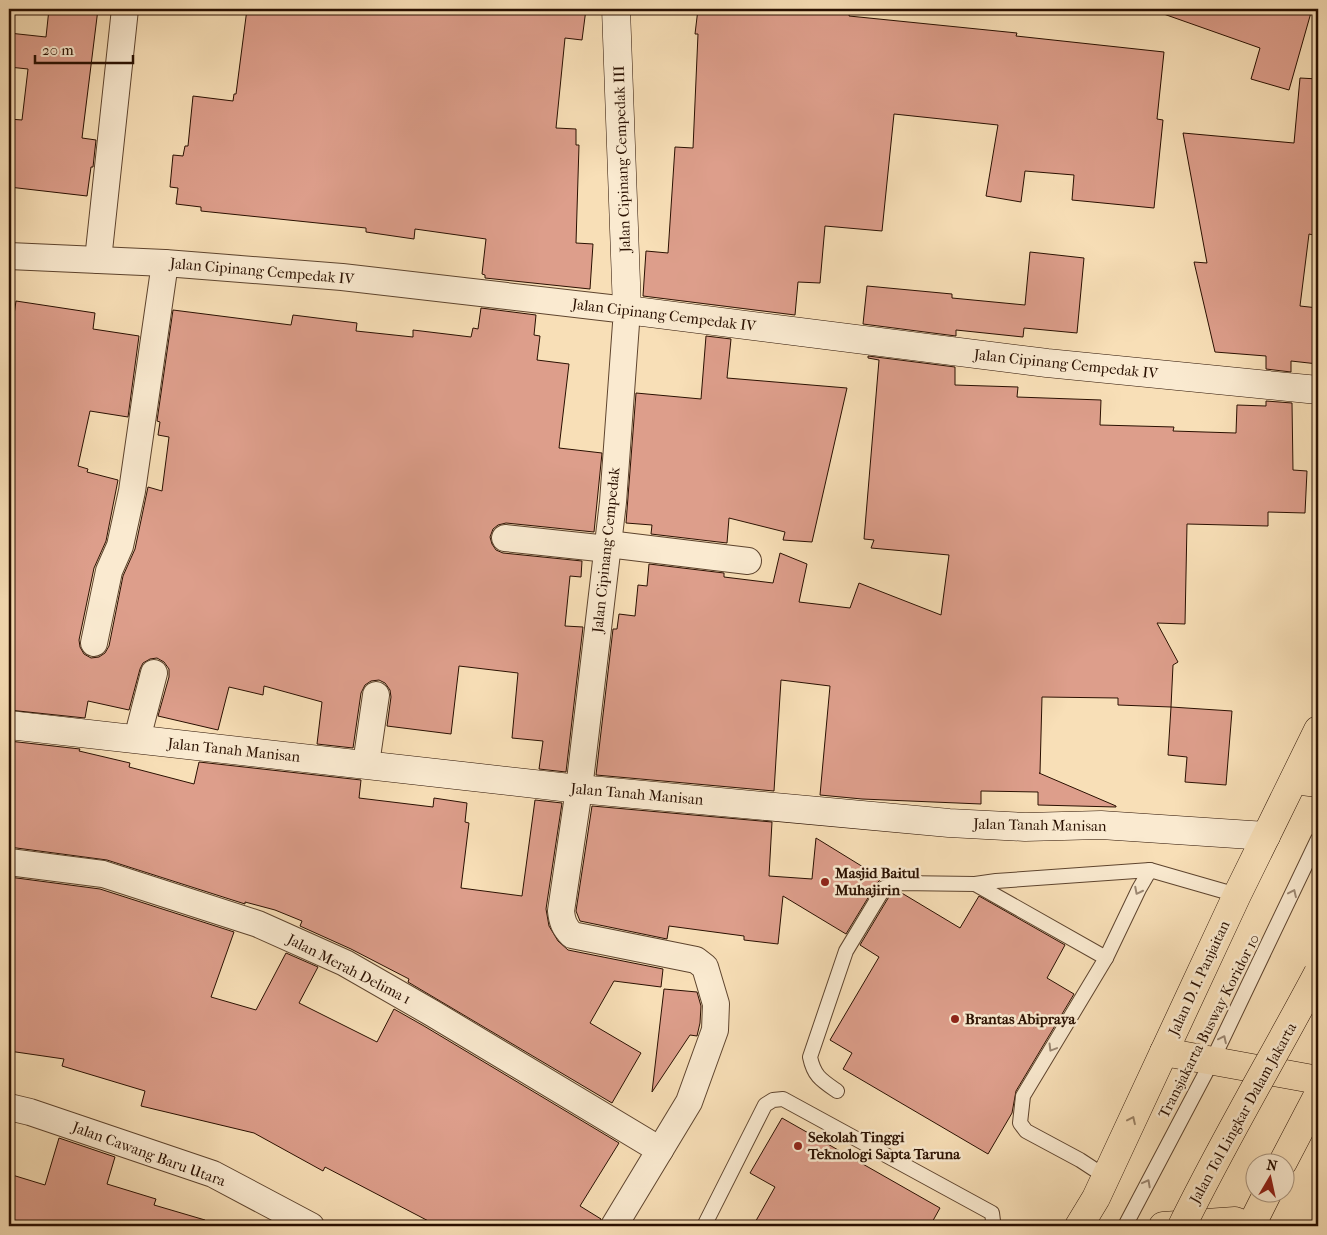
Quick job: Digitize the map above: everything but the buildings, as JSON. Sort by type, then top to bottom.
[{"type":"main road","name":"Jalan D. I. Panjaitan","points":[[1079,1226],[1096,1198],[1266,836],[1306,781],[1318,730]]},
{"type":"main road","name":"Jalan Tol Lingkar Dalam Jakarta","points":[[1182,1226],[1206,1177],[1318,973]]},
{"type":"main road","points":[[1164,1052],[1318,1080]]},
{"type":"main road","points":[[1289,1152],[1318,1095]]},
{"type":"main road","points":[[1163,1226],[1235,1221],[1249,1226],[1262,1202]]},
{"type":"street","points":[[98,260],[125,9]]},
{"type":"street","name":"Jalan Cipinang Cempedak III","points":[[616,9],[627,310]]},
{"type":"street","name":"Jalan Cipinang Cempedak IV","points":[[9,256],[165,263],[342,277],[627,310],[1047,363],[1318,390]]},
{"type":"street","points":[[94,643],[110,571],[120,546],[132,490],[165,263]]},
{"type":"street","name":"Jalan Cipinang Cempedak","points":[[614,1226],[689,1102],[716,1030],[716,1004],[705,967],[696,960],[572,935],[562,923],[561,911],[579,789],[613,502],[627,310]]},
{"type":"street","points":[[505,538],[608,546],[748,562]]},
{"type":"street","points":[[137,739],[154,673]]},
{"type":"street","points":[[366,764],[376,695]]},
{"type":"street","name":"Jalan Tanah Manisan","points":[[9,725],[579,789],[948,823],[1025,827],[1101,825],[1266,836]]},
{"type":"street","name":"Jalan Merah Delima 1","points":[[9,862],[103,874],[258,924],[345,963],[660,1150]]},
{"type":"street","name":"Jalan Cawang Baru Utara","points":[[9,1107],[30,1112],[213,1174],[311,1226]]},
{"type":"lane","name":"Transjakarta Busway Koridor 10","points":[[1125,1226],[1212,1061],[1318,839]]},
{"type":"lane","points":[[837,1091],[823,1082],[813,1069],[810,1057],[846,951],[884,888],[899,883],[975,884],[1150,870],[1237,895]]},
{"type":"lane","points":[[1106,1177],[1080,1160],[1026,1131],[1020,1123],[1023,1096],[1106,958],[1138,889],[1150,870]]},
{"type":"lane","points":[[975,884],[1106,958]]},
{"type":"lane","points":[[704,1226],[764,1105],[773,1100],[783,1099],[992,1213],[994,1221],[991,1226]]},
{"type":"place","name":"Masjid Baitul Muhajirin","points":[[825,882]]},
{"type":"place","name":"Brantas Abipraya","points":[[955,1019]]},
{"type":"place","name":"Sekolah Tinggi Teknologi Sapta Taruna","points":[[798,1146]]}]
